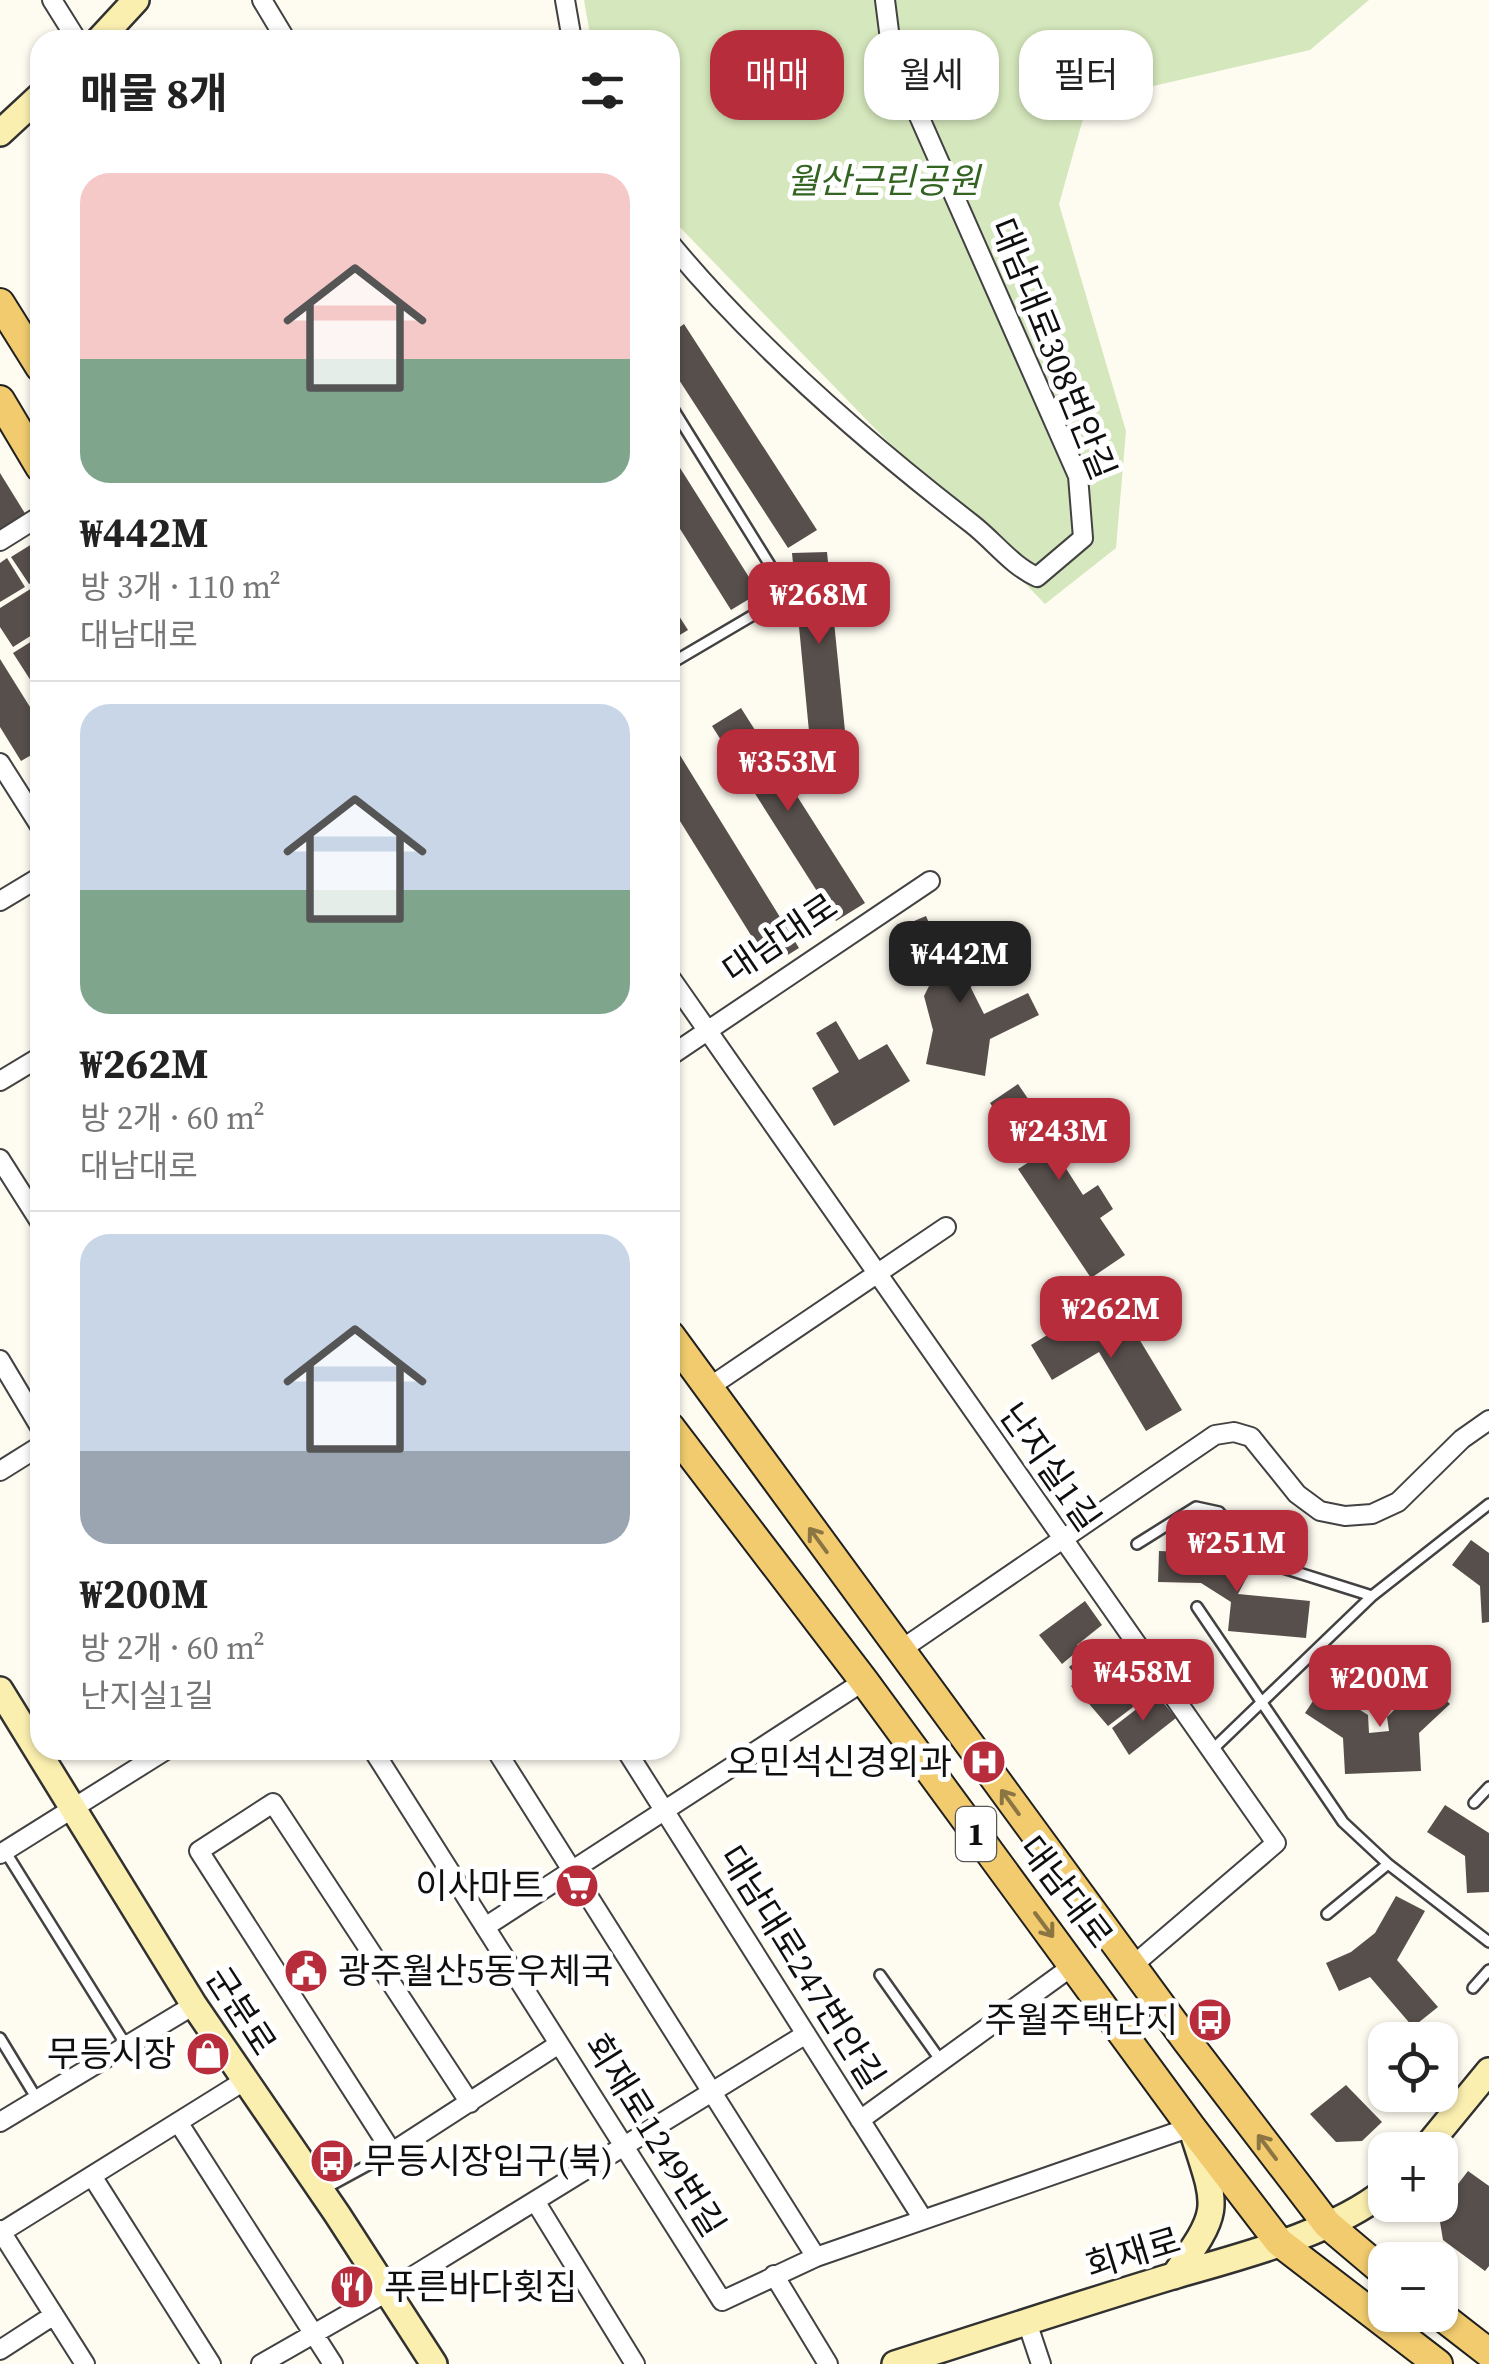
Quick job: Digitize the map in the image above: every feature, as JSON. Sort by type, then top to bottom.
[{"type":"main road","points":[[0,303],[30,351]]},
{"type":"main road","points":[[0,400],[30,450]]},
{"type":"main road","name":"대남대로","points":[[680,1348],[1131,1967],[1327,2224],[1368,2259]]},
{"type":"main road","name":"대남대로","points":[[680,1443],[864,1681],[1190,2127],[1279,2242],[1438,2364]]},
{"type":"main road","points":[[1458,2329],[1489,2353]]},
{"type":"street","points":[[52,0],[72,30]]},
{"type":"street","points":[[108,30],[136,0]]},
{"type":"street","points":[[262,0],[280,30]]},
{"type":"street","points":[[565,0],[570,30]]},
{"type":"street","name":"대남대로308번안길","points":[[680,255],[704,284],[868,442],[992,540],[1018,568],[1037,578],[1084,538],[1078,476],[892,55],[885,0]]},
{"type":"street","points":[[0,133],[30,105]]},
{"type":"street","points":[[0,541],[30,522]]},
{"type":"street","points":[[0,763],[30,810]]},
{"type":"street","name":"대남대로","points":[[680,1050],[930,881]]},
{"type":"street","points":[[0,901],[30,882]]},
{"type":"street","name":"난지실1길","points":[[680,993],[1276,1843],[1131,1967]]},
{"type":"street","points":[[0,1082],[30,1063]]},
{"type":"street","points":[[0,1158],[30,1206]]},
{"type":"street","points":[[708,1388],[946,1227]]},
{"type":"street","points":[[0,1360],[30,1410]]},
{"type":"street","points":[[898,1651],[1215,1435],[1234,1432],[1250,1437],[1297,1494],[1320,1510],[1345,1516],[1372,1514],[1398,1502],[1462,1440],[1489,1420]]},
{"type":"street","points":[[0,1471],[30,1452]]},
{"type":"street","points":[[485,1927],[864,1681]]},
{"type":"street","name":"군분로","points":[[0,1690],[30,1738]]},
{"type":"street","name":"군분로","points":[[44,1760],[194,2004],[434,2364]]},
{"type":"street","points":[[2,1852],[150,1760]]},
{"type":"street","name":"회재로1249번길","points":[[380,1760],[722,2302],[774,2275]]},
{"type":"street","points":[[502,1760],[816,2257]]},
{"type":"street","name":"대남대로247번안길","points":[[632,1760],[923,2218]]},
{"type":"street","points":[[470,2103],[273,1803],[199,1851],[392,2152],[470,2103],[559,2044]]},
{"type":"street","points":[[860,2120],[1074,1966]]},
{"type":"street","points":[[0,2122],[194,2004]]},
{"type":"street","points":[[261,2364],[386,2292],[806,2034]]},
{"type":"street","points":[[1439,2132],[1489,2071]]},
{"type":"street","points":[[85,2364],[0,2232],[244,2081]]},
{"type":"street","points":[[178,2122],[333,2364]]},
{"type":"street","points":[[828,2364],[774,2275],[923,2218],[1190,2127],[1213,2194],[1210,2218],[1174,2276]]},
{"type":"street","points":[[92,2176],[211,2364]]},
{"type":"street","points":[[536,2200],[636,2364]]},
{"type":"street","name":"회재로","points":[[895,2364],[1236,2259],[1327,2224],[1368,2204]]},
{"type":"street","points":[[0,2350],[54,2315]]},
{"type":"street","points":[[1026,2322],[1041,2364]]},
{"type":"lane","points":[[680,420],[778,578],[777,601],[680,658]]},
{"type":"lane","points":[[1210,1752],[1372,1596],[1489,1504]]},
{"type":"lane","points":[[1137,1544],[1196,1506],[1219,1512],[1261,1562],[1372,1596]]},
{"type":"lane","points":[[1197,1607],[1343,1822],[1388,1864],[1489,1942]]},
{"type":"lane","points":[[1474,1803],[1489,1786]]},
{"type":"lane","points":[[2,1852],[126,2046]]},
{"type":"lane","points":[[1328,1914],[1388,1864]]},
{"type":"lane","points":[[1473,1988],[1489,1970]]},
{"type":"lane","points":[[880,1976],[941,2061]]},
{"type":"lane","points":[[0,2038],[38,2099]]},
{"type":"lane","points":[[321,2191],[392,2152]]},
{"type":"green space","name":"월산근린공원","points":[[584,0],[1369,0],[1310,50],[1153,86],[1153,30],[1019,30],[1019,120],[1083,120],[1059,204],[1126,431],[1116,548],[1045,604],[680,227],[680,30],[589,30]]},
{"type":"building","points":[[684,324],[817,530],[788,548],[680,381],[680,327]]},
{"type":"building","points":[[680,468],[759,593],[731,610],[680,529]]},
{"type":"building","points":[[0,473],[26,515],[0,531]]},
{"type":"building","points":[[30,545],[30,583],[29,584],[11,557]]},
{"type":"building","points":[[827,552],[846,741],[810,742],[792,553]]},
{"type":"building","points":[[7,558],[25,587],[0,602],[0,563]]},
{"type":"building","points":[[30,589],[30,636],[13,647],[0,627],[0,608]]},
{"type":"building","points":[[680,618],[688,630],[680,635]]},
{"type":"building","points":[[30,642],[30,679],[13,653]]},
{"type":"building","points":[[0,659],[30,707],[30,756],[21,761],[0,727]]},
{"type":"building","points":[[741,708],[865,903],[836,921],[712,726]]},
{"type":"building","points":[[680,755],[799,948],[770,966],[680,821]]},
{"type":"building","points":[[926,916],[935,937],[954,929],[963,950],[950,955],[960,966],[984,1014],[1028,993],[1039,1015],[990,1039],[985,1076],[926,1064],[933,1030],[924,996],[931,982],[907,924]]},
{"type":"building","points":[[836,1021],[859,1060],[887,1044],[910,1081],[834,1126],[812,1088],[839,1072],[816,1033]]},
{"type":"building","points":[[1018,1084],[1035,1109],[1046,1102],[1054,1115],[1047,1120],[1060,1139],[1051,1145],[1083,1195],[1098,1185],[1113,1209],[1100,1218],[1125,1255],[1091,1278],[1018,1169],[1029,1162],[990,1103]]},
{"type":"building","points":[[1118,1304],[1182,1410],[1146,1431],[1099,1352],[1052,1380],[1031,1345],[1083,1313],[1086,1318],[1105,1306],[1107,1310]]},
{"type":"building","points":[[1471,1540],[1489,1553],[1489,1622],[1482,1623],[1480,1586],[1452,1565]]},
{"type":"building","points":[[1159,1551],[1209,1553],[1248,1575],[1238,1594],[1310,1601],[1306,1638],[1228,1631],[1231,1602],[1201,1583],[1158,1582]]},
{"type":"building","points":[[1085,1601],[1102,1625],[1077,1645],[1080,1649],[1062,1664],[1039,1635]]},
{"type":"building","points":[[1105,1639],[1119,1651],[1099,1665],[1101,1669],[1092,1675],[1096,1680],[1079,1694],[1071,1686],[1079,1679],[1069,1667]]},
{"type":"building","points":[[1130,1661],[1153,1692],[1108,1726],[1084,1698]]},
{"type":"building","points":[[1425,1679],[1450,1704],[1419,1733],[1421,1771],[1345,1774],[1343,1738],[1305,1713],[1323,1686],[1368,1715],[1369,1733],[1389,1731],[1387,1717]]},
{"type":"building","points":[[1156,1694],[1176,1718],[1129,1755],[1112,1728]]},
{"type":"building","points":[[1445,1805],[1489,1833],[1489,1892],[1467,1893],[1465,1856],[1427,1832]]},
{"type":"building","points":[[1396,1896],[1425,1911],[1397,1960],[1438,2007],[1419,2022],[1409,2022],[1370,1977],[1339,1991],[1326,1963],[1351,1952],[1375,1933]]},
{"type":"building","points":[[1346,2085],[1368,2112],[1382,2122],[1362,2141],[1336,2142],[1310,2114]]},
{"type":"building","points":[[1468,2171],[1489,2186],[1489,2266],[1485,2271],[1458,2251],[1458,2242],[1443,2240],[1440,2222],[1458,2222],[1458,2184]]},
{"type":"place","name":"오민석신경외과","points":[[984,1762]]},
{"type":"place","name":"이사마트","points":[[577,1886]]},
{"type":"place","name":"광주월산5동우체국","points":[[306,1971]]},
{"type":"place","name":"주월주택단지","points":[[1210,2020]]},
{"type":"place","name":"무등시장","points":[[208,2054]]},
{"type":"place","name":"무등시장입구(북)","points":[[332,2161]]},
{"type":"place","name":"푸른바다횟집","points":[[352,2287]]}]
